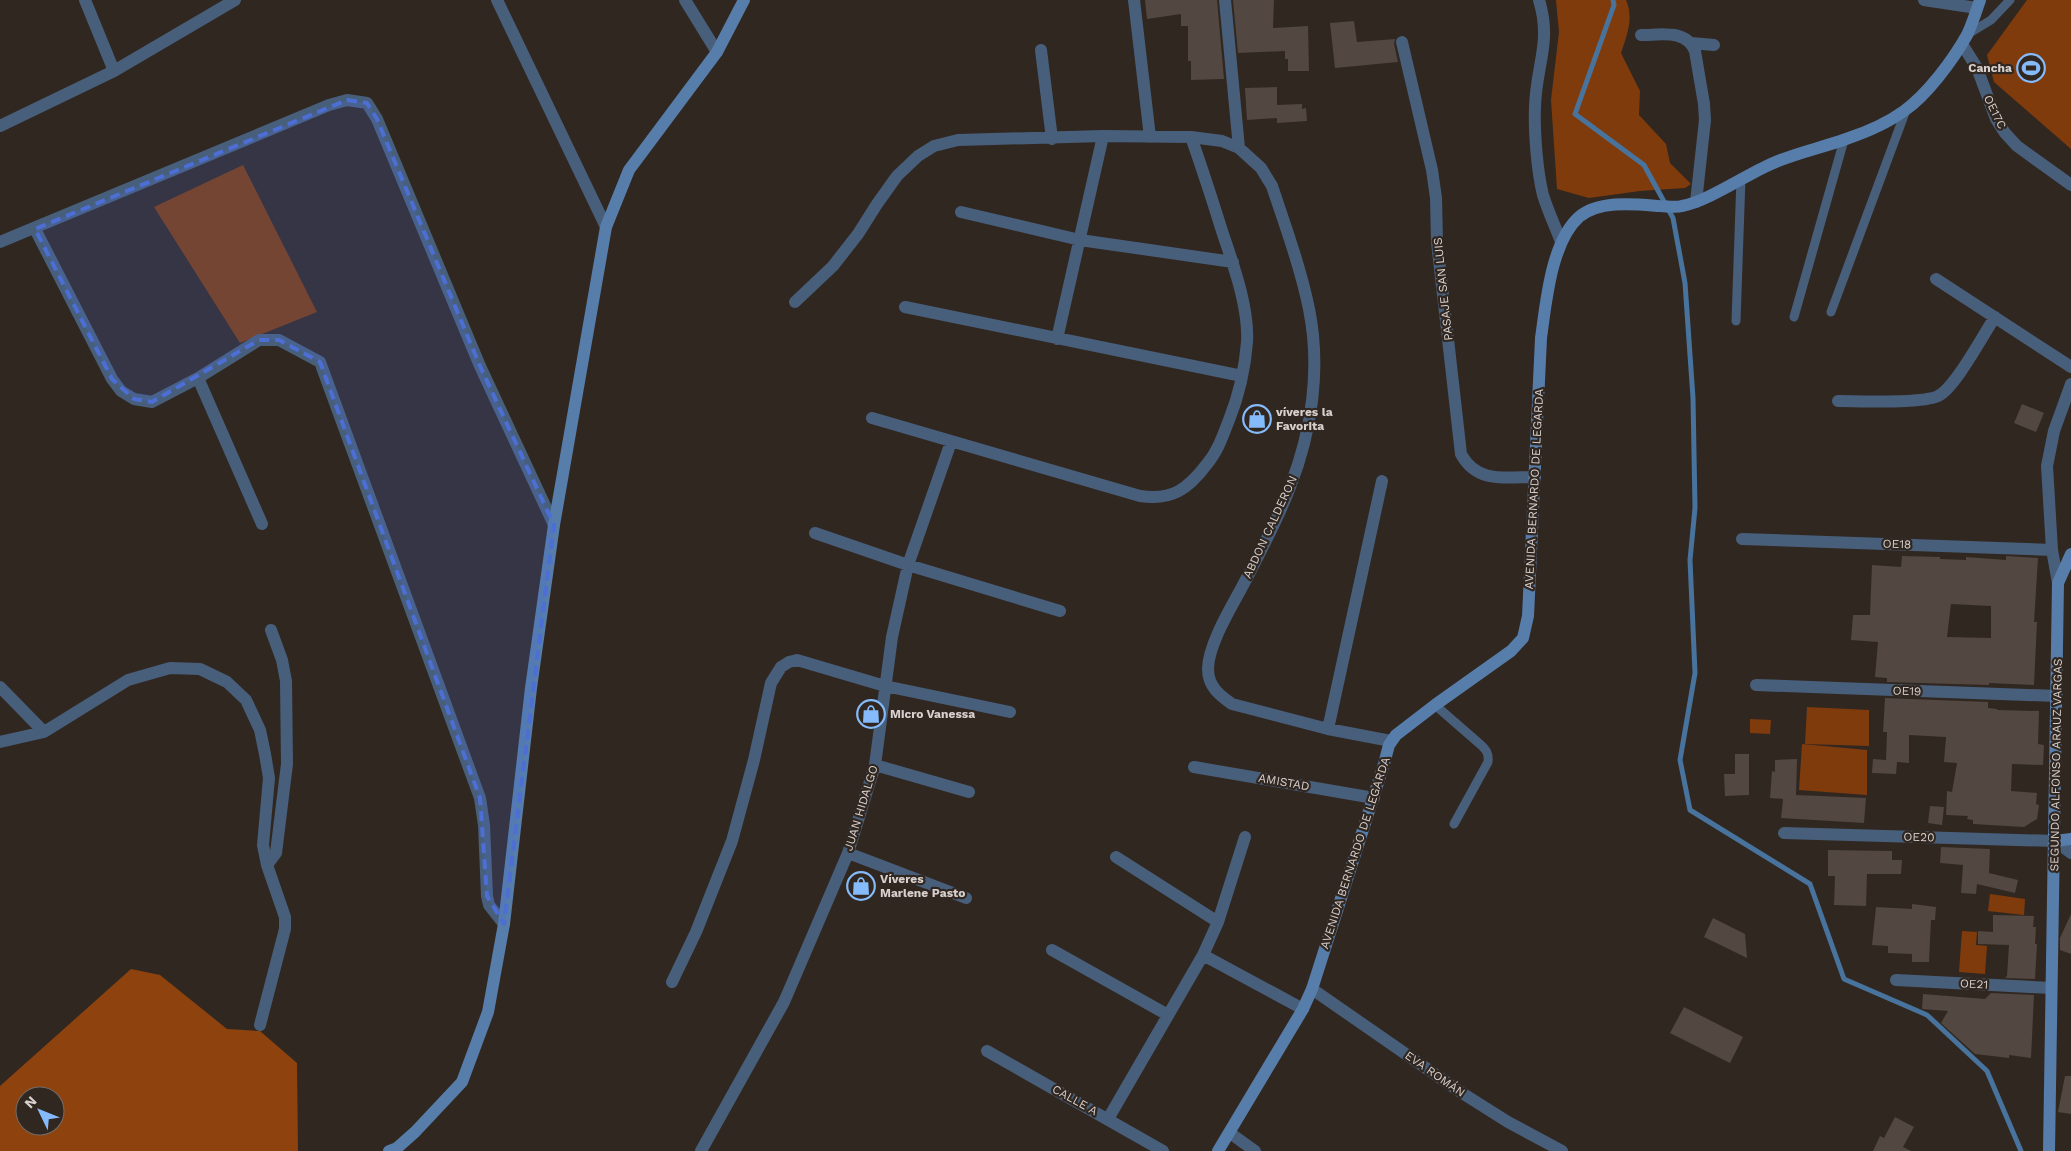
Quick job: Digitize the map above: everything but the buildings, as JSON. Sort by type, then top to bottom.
[{"type":"street","points":[[85,0],[114,71]]},
{"type":"street","points":[[0,126],[114,71],[235,0]]},
{"type":"street","points":[[497,0],[606,227]]},
{"type":"street","points":[[685,0],[717,52]]},
{"type":"street","points":[[389,1151],[396,1148],[415,1132],[462,1082],[488,1012],[504,924],[531,688],[554,525],[606,227],[629,170],[717,52],[744,0]]},
{"type":"street","points":[[1134,0],[1150,137]]},
{"type":"street","points":[[1225,0],[1238,148]]},
{"type":"street","points":[[1539,0],[1545,30],[1535,107],[1539,168],[1545,200],[1562,242]]},
{"type":"street","points":[[1924,0],[1979,4]]},
{"type":"street","name":"AVENIDA BERNARDO DE LEGARDA","points":[[1218,1151],[1312,989],[1391,742],[1435,705],[1512,652],[1523,638],[1528,616],[1541,338],[1548,294],[1562,242],[1575,221],[1587,212],[1610,206],[1629,204],[1680,207],[1696,202],[1741,178],[1799,153],[1844,140],[1880,126],[1906,109],[1938,76],[1964,39],[1979,4]]},
{"type":"street","points":[[1641,36],[1681,36],[1692,43],[1714,45]]},
{"type":"street","name":"OE17C","points":[[1964,39],[1996,118],[2005,133],[2017,146],[2071,185]]},
{"type":"street","name":"PASAJE SAN LUIS","points":[[1402,42],[1432,170],[1436,198],[1437,242],[1460,454],[1466,465],[1476,473],[1488,477],[1535,477]]},
{"type":"street","points":[[1692,43],[1701,86],[1705,120],[1696,202]]},
{"type":"street","points":[[1041,50],[1052,139]]},
{"type":"street","points":[[0,242],[329,106],[347,100],[367,103],[377,119],[480,366],[554,525]]},
{"type":"street","points":[[1057,339],[1103,136]]},
{"type":"street","name":"ABDON CALDERON","points":[[795,302],[833,266],[858,234],[897,176],[918,156],[934,146],[958,140],[1052,139],[1103,136],[1191,137],[1222,142],[1238,148],[1261,168],[1272,186],[1309,308],[1314,341],[1314,381],[1306,434],[1290,487],[1256,561],[1222,625],[1208,668],[1210,684],[1219,695],[1232,704],[1328,729],[1391,742]]},
{"type":"street","points":[[872,418],[1140,496],[1156,499],[1172,496],[1189,484],[1211,460],[1220,443],[1233,410],[1242,376],[1247,340],[1243,305],[1233,262],[1191,137]]},
{"type":"street","points":[[961,212],[1080,240],[1233,262]]},
{"type":"street","points":[[35,229],[112,378],[120,390],[134,399],[152,402],[198,378],[259,340],[279,340],[320,362],[480,798],[484,824],[487,896],[489,905],[504,924]]},
{"type":"street","points":[[1936,279],[2071,367]]},
{"type":"street","points":[[905,306],[1242,376]]},
{"type":"street","points":[[1838,402],[1923,399],[1939,396],[1954,381],[1995,318]]},
{"type":"street","points":[[198,378],[262,524]]},
{"type":"street","name":"SEGUNDO ALFONSO ARAUZ VARGAS","points":[[2049,1151],[2058,583],[2052,550],[2047,466],[2054,431],[2071,384]]},
{"type":"street","name":"JUAN HIDALGO","points":[[702,1151],[784,1002],[848,853],[875,765],[892,637],[908,565],[951,442]]},
{"type":"street","points":[[1328,729],[1382,481]]},
{"type":"street","points":[[815,533],[908,565],[1060,611]]},
{"type":"street","name":"OE18","points":[[1742,539],[2052,550]]},
{"type":"street","points":[[2058,583],[2071,554]]},
{"type":"street","points":[[267,865],[276,853],[286,764],[286,682],[282,660],[271,630]]},
{"type":"street","points":[[672,982],[702,917],[732,841],[754,760],[771,683],[776,673],[788,662],[797,660],[885,686],[1010,712]]},
{"type":"street","points":[[0,742],[44,732],[128,680],[170,668],[200,669],[227,682],[246,700],[260,730],[266,754],[269,778],[263,845],[267,865],[285,917],[286,929],[260,1025]]},
{"type":"street","name":"OE19","points":[[1756,685],[2057,696]]},
{"type":"street","points":[[0,688],[44,732]]},
{"type":"street","points":[[875,765],[969,792]]},
{"type":"street","name":"AMISTAD","points":[[1194,767],[1374,798]]},
{"type":"street","name":"OE20","points":[[1784,833],[2054,841]]},
{"type":"street","points":[[1108,1119],[1204,955],[1218,922],[1245,837]]},
{"type":"street","points":[[2054,841],[2071,839]]},
{"type":"street","points":[[2054,841],[2071,853]]},
{"type":"street","points":[[848,853],[966,898]]},
{"type":"street","points":[[1116,857],[1218,922]]},
{"type":"street","points":[[1052,950],[1168,1015]]},
{"type":"street","points":[[1204,955],[1302,1009]]},
{"type":"street","name":"OE21","points":[[1896,980],[2051,988]]},
{"type":"street","name":"EVA ROMÁN","points":[[1312,989],[1462,1093],[1508,1122],[1562,1151]]},
{"type":"street","name":"CALLE A","points":[[987,1051],[1163,1151]]},
{"type":"street","points":[[1230,1133],[1255,1151]]},
{"type":"lane","points":[[1964,39],[1991,20],[2010,0]]},
{"type":"lane","points":[[1831,312],[1906,109]]},
{"type":"lane","points":[[1794,317],[1844,140]]},
{"type":"lane","points":[[1736,321],[1741,178]]},
{"type":"lane","points":[[1435,705],[1487,751],[1488,757],[1488,762],[1454,824]]},
{"type":"highlighted area","points":[[347,100],[367,103],[377,119],[480,366],[554,525],[504,924],[487,896],[480,798],[320,362],[279,340],[259,340],[152,402],[134,399],[112,379],[35,229],[329,105]]},
{"type":"shaded area","points":[[1556,0],[1626,0],[1630,20],[1621,53],[1640,91],[1639,115],[1666,144],[1670,163],[1691,184],[1685,188],[1640,191],[1589,198],[1557,189],[1551,100],[1559,32]]},
{"type":"shaded area","name":"Cancha","points":[[2027,0],[2071,0],[2071,149],[1994,82],[1987,55]]},
{"type":"shaded area","points":[[243,165],[317,312],[240,343],[154,207]]},
{"type":"shaded area","points":[[1807,707],[1869,710],[1869,746],[1805,744]]},
{"type":"shaded area","points":[[1750,719],[1771,720],[1770,734],[1750,733]]},
{"type":"shaded area","points":[[1802,744],[1867,750],[1867,795],[1799,790]]},
{"type":"shaded area","points":[[1990,894],[2025,899],[2024,915],[1988,911]]},
{"type":"shaded area","points":[[1962,931],[1977,932],[1976,945],[1987,946],[1985,974],[1959,972]]},
{"type":"shaded area","points":[[131,969],[160,975],[227,1029],[260,1031],[297,1063],[298,1151],[0,1151],[0,1086]]},
{"type":"waterway","points":[[1613,0],[1614,5],[1575,114],[1644,165],[1673,218],[1685,283],[1693,398],[1695,508],[1690,560],[1695,673],[1680,760],[1690,810],[1810,884],[1844,979],[1927,1015],[1987,1071],[2021,1151]]},
{"type":"place","name":"Cancha","points":[[2031,68]]},
{"type":"place","name":"víveres la Favorita","points":[[1257,419]]},
{"type":"place","name":"Micro Vanessa","points":[[871,714]]},
{"type":"place","name":"Víveres Marlene Pasto","points":[[861,886]]}]
